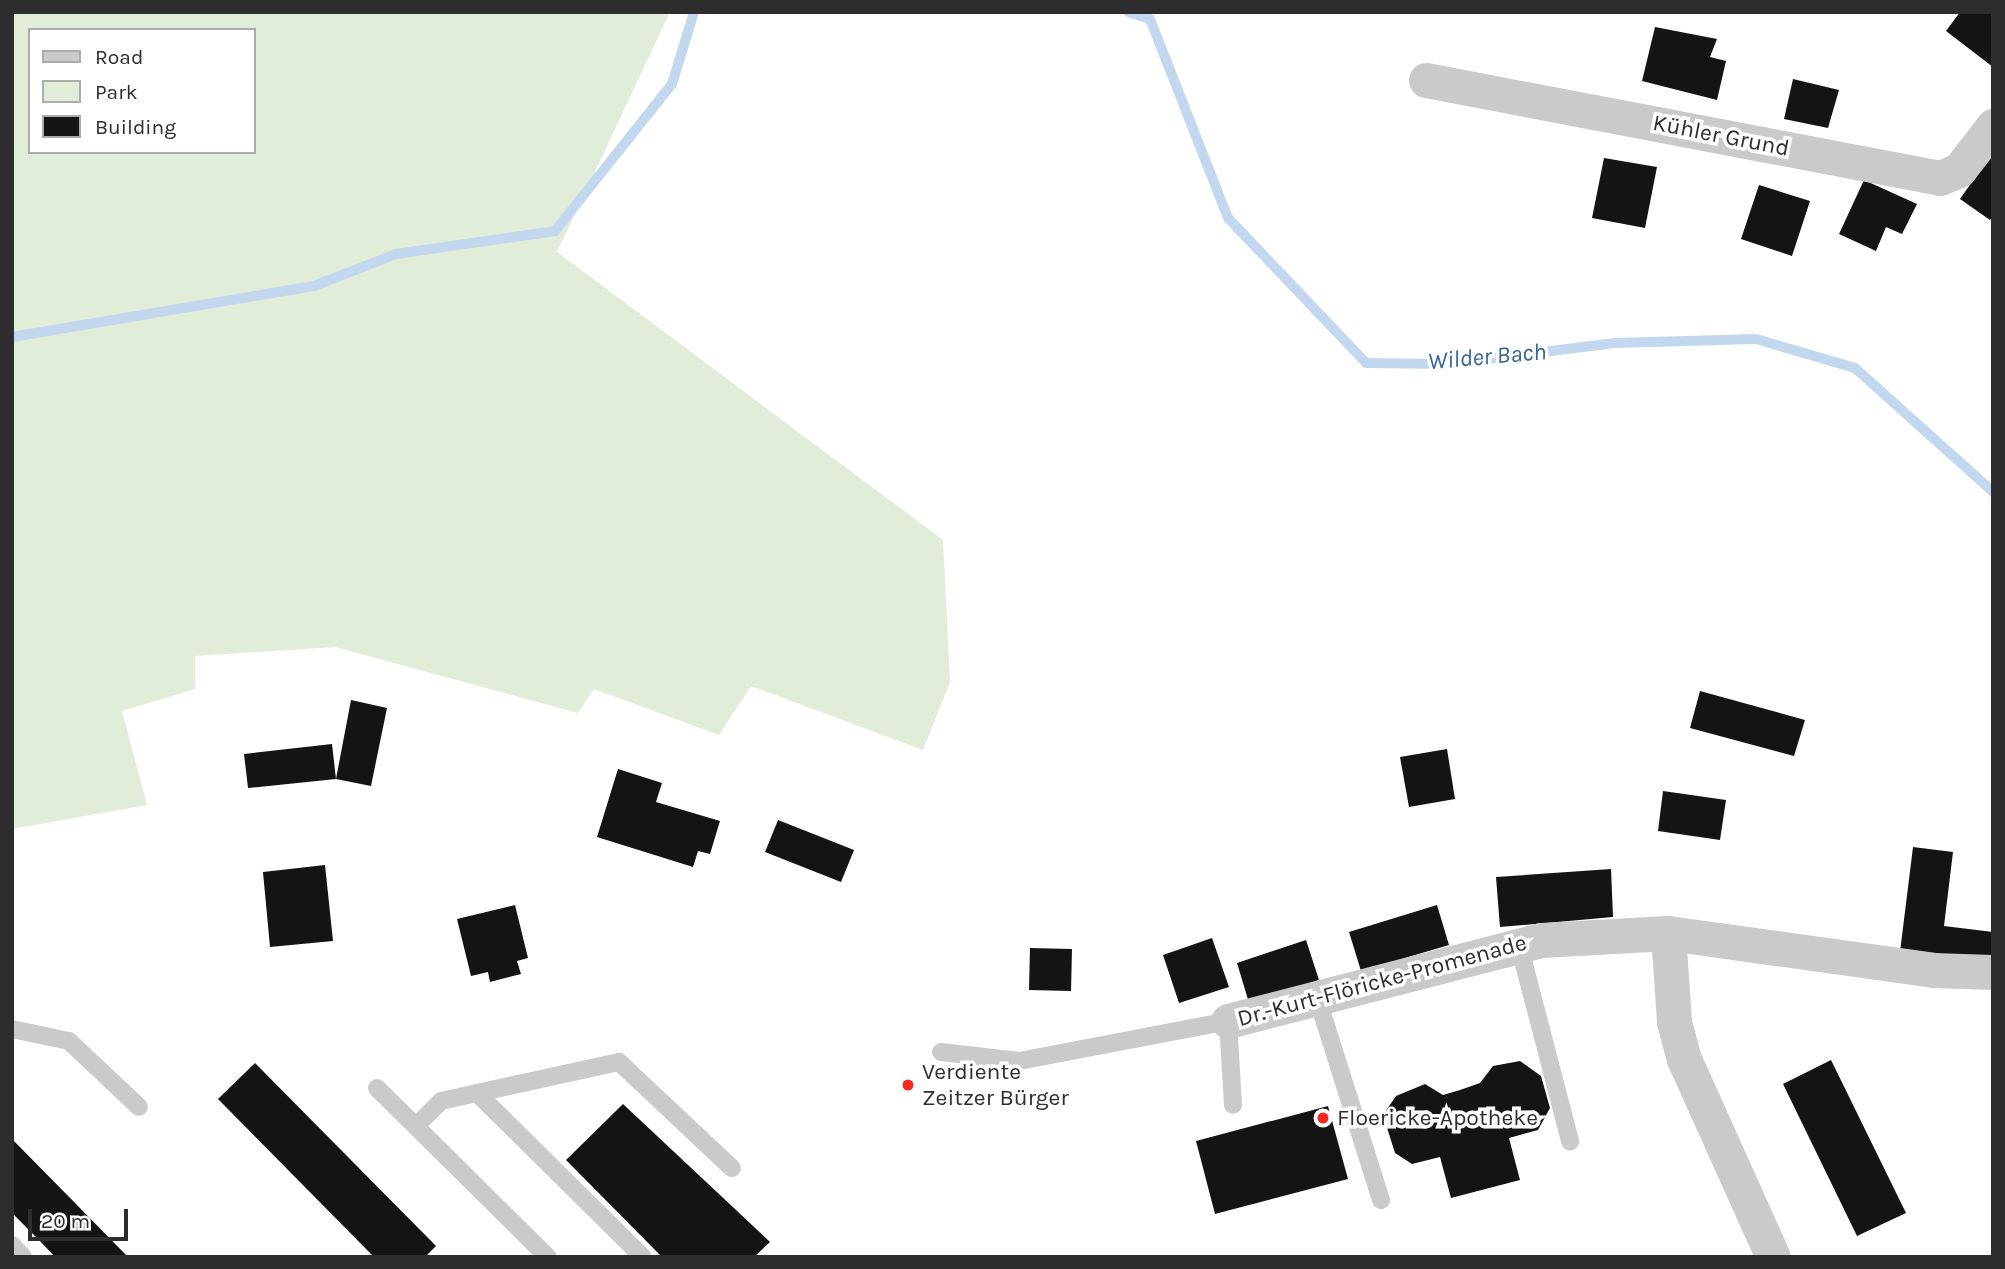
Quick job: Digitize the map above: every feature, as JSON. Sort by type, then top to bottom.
[{"type":"street","name":"Kühler Grund","points":[[1426,80],[1940,178],[1959,170],[1993,126]]},
{"type":"street","name":"Dr.-Kurt-Flöricke-Promenade","points":[[1228,1021],[1519,945],[1668,933],[1933,970],[1993,972]]},
{"type":"street","points":[[1668,933],[1674,1022],[1685,1059],[1773,1257]]},
{"type":"lane","points":[[1519,945],[1570,1141]]},
{"type":"lane","points":[[1317,997],[1381,1200]]},
{"type":"lane","points":[[1228,1021],[1233,1105]]},
{"type":"lane","name":"Dr.-Kurt-Flöricke-Promenade","points":[[941,1052],[1019,1061],[1228,1021]]},
{"type":"lane","points":[[12,1029],[69,1041],[139,1107]]},
{"type":"lane","points":[[416,1126],[441,1101],[620,1062],[732,1168]]},
{"type":"lane","points":[[377,1088],[548,1257]]},
{"type":"lane","points":[[477,1093],[643,1257]]},
{"type":"lane","points":[[12,1245],[23,1257]]},
{"type":"green space","points":[[12,12],[670,12],[557,252],[943,540],[950,682],[923,750],[751,686],[719,735],[594,689],[578,713],[335,647],[195,656],[195,689],[122,711],[147,805],[12,829]]},
{"type":"building","points":[[1960,12],[1993,12],[1993,67],[1946,31]]},
{"type":"building","points":[[1655,27],[1717,39],[1710,57],[1726,61],[1717,100],[1642,81]]},
{"type":"building","points":[[1793,79],[1839,90],[1828,128],[1784,119]]},
{"type":"building","points":[[1993,152],[1993,216],[1990,220],[1960,199]]},
{"type":"building","points":[[1604,158],[1657,167],[1645,228],[1592,218]]},
{"type":"building","points":[[1864,180],[1917,204],[1902,234],[1886,227],[1876,251],[1839,234]]},
{"type":"building","points":[[1759,185],[1810,201],[1792,256],[1741,239]]},
{"type":"building","points":[[1700,691],[1805,720],[1794,756],[1690,728]]},
{"type":"building","points":[[351,700],[387,708],[371,786],[336,779]]},
{"type":"building","points":[[332,744],[336,779],[248,788],[244,754]]},
{"type":"building","points":[[1447,749],[1455,799],[1409,807],[1400,757]]},
{"type":"building","points":[[618,769],[662,783],[656,802],[720,821],[710,854],[698,851],[693,867],[597,837]]},
{"type":"building","points":[[1663,791],[1726,800],[1720,840],[1658,831]]},
{"type":"building","points":[[778,820],[854,850],[841,882],[765,852]]},
{"type":"building","points":[[1913,847],[1953,852],[1944,926],[1993,932],[1993,963],[1900,952]]},
{"type":"building","points":[[325,865],[333,941],[270,947],[263,872]]},
{"type":"building","points":[[1611,869],[1613,917],[1500,927],[1496,877]]},
{"type":"building","points":[[515,905],[528,958],[517,961],[521,974],[490,982],[488,972],[471,976],[457,919]]},
{"type":"building","points":[[1437,905],[1449,945],[1361,971],[1349,932]]},
{"type":"building","points":[[1212,938],[1229,987],[1179,1003],[1163,955]]},
{"type":"building","points":[[1306,940],[1319,980],[1249,1003],[1237,963]]},
{"type":"building","points":[[1030,948],[1072,949],[1071,991],[1029,990]]},
{"type":"building","points":[[1831,1060],[1906,1213],[1857,1236],[1783,1084]]},
{"type":"building","points":[[1520,1061],[1541,1076],[1550,1108],[1538,1130],[1509,1138],[1520,1180],[1451,1198],[1440,1157],[1412,1164],[1395,1153],[1383,1115],[1396,1096],[1425,1084],[1443,1095],[1480,1083],[1493,1066]]},
{"type":"building","points":[[255,1063],[436,1246],[425,1257],[374,1257],[218,1099]]},
{"type":"building","points":[[623,1104],[770,1242],[754,1257],[662,1257],[566,1160]]},
{"type":"building","points":[[1328,1106],[1348,1179],[1215,1214],[1196,1141]]},
{"type":"building","points":[[12,1139],[128,1257],[55,1257],[12,1213]]},
{"type":"waterway","points":[[12,337],[314,286],[396,254],[555,231],[672,84],[694,12]]},
{"type":"waterway","name":"Wilder Bach","points":[[1128,12],[1150,19],[1228,218],[1366,363],[1448,364],[1615,343],[1756,339],[1855,368],[1993,492]]},
{"type":"place","name":"Verdiente Zeitzer Bürger","points":[[908,1085]]},
{"type":"place","name":"Floericke-Apotheke","points":[[1323,1118]]}]
